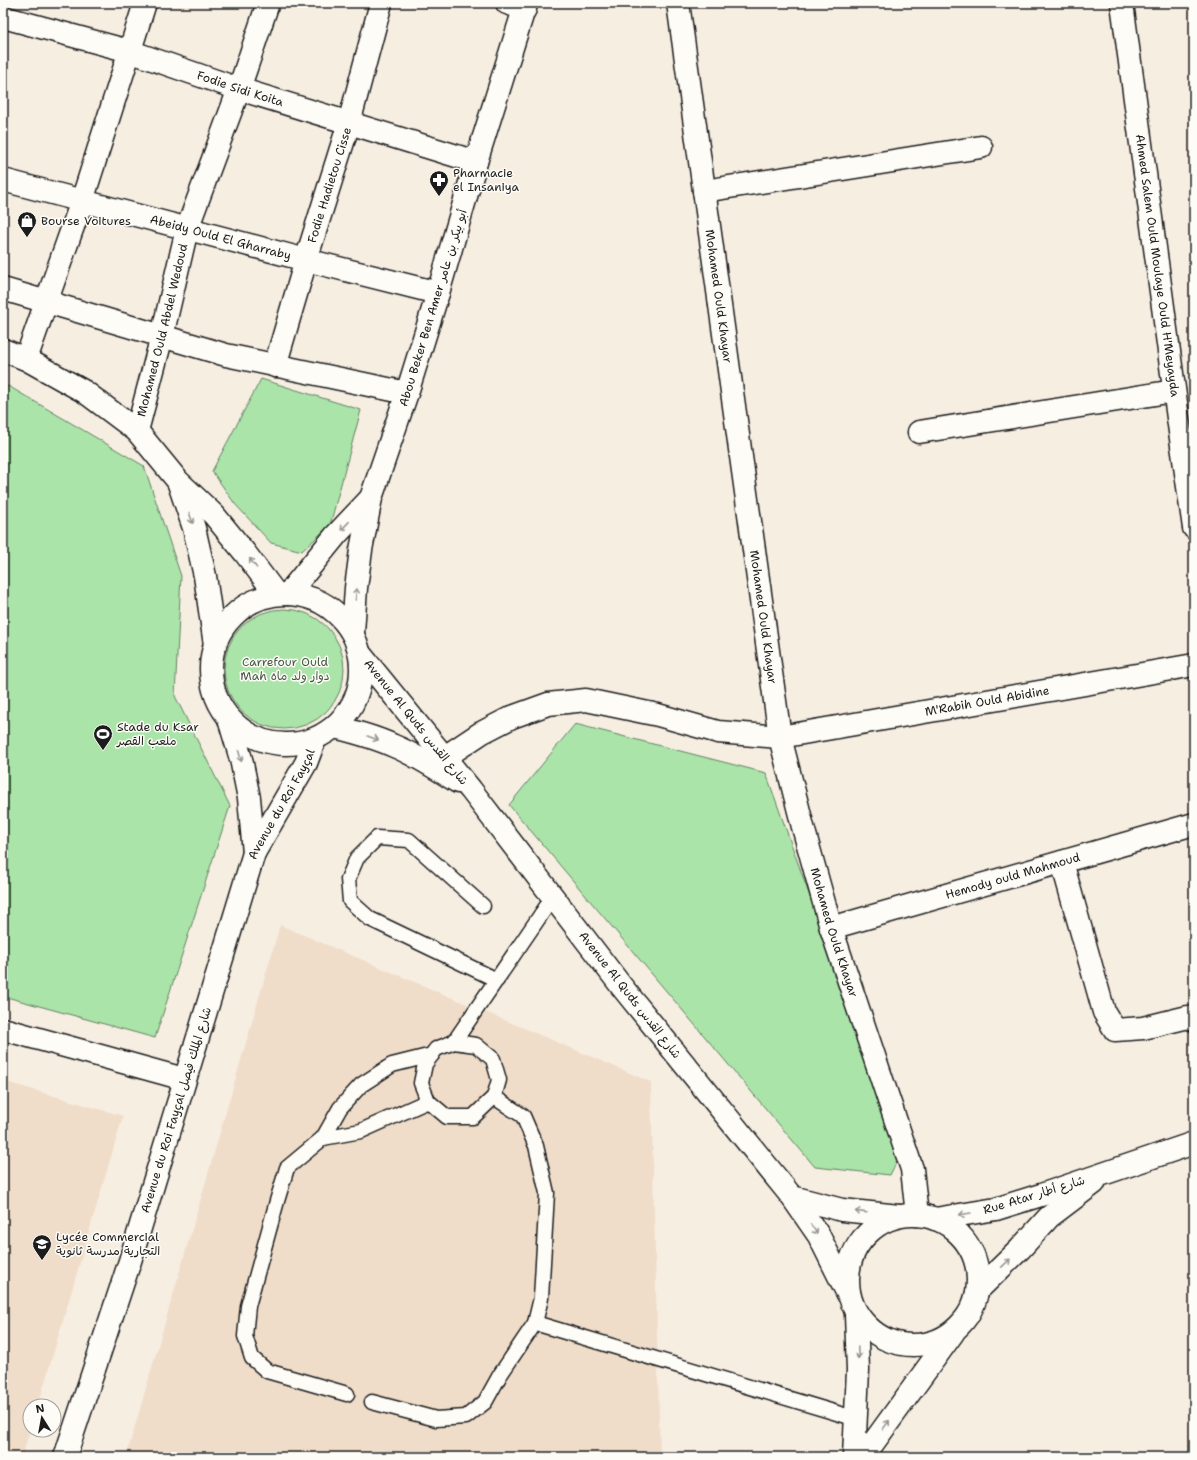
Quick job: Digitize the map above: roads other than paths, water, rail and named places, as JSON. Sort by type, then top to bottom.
[{"type":"street","points":[[26,359],[82,201],[145,3]]},
{"type":"street","name":"Mohamed Ould Abdel Wedoud","points":[[137,431],[188,229],[239,89],[268,3]]},
{"type":"street","name":"Fodie Hadietou Cisse","points":[[275,366],[349,122],[382,3]]},
{"type":"street","name":"Mohamed Ould Khayar","points":[[678,3],[780,737],[831,928],[912,1169],[917,1217]]},
{"type":"street","name":"Ahmed Salem Ould Moulaye Ould H'Meyayda","points":[[1122,3],[1174,391],[1186,417],[1194,528]]},
{"type":"street","name":"Abou Beker Ben Amer أبو بيكر بن عامر","points":[[353,633],[356,588],[361,550],[371,498],[408,393],[476,162],[519,5]]},
{"type":"street","name":"Fodie Sidi Koita","points":[[3,17],[129,51],[239,89],[476,162]]},
{"type":"street","points":[[704,191],[982,147]]},
{"type":"street","name":"Abeidy Ould El Gharraby","points":[[3,180],[306,260],[438,293]]},
{"type":"street","points":[[3,289],[226,355],[408,393]]},
{"type":"street","points":[[3,350],[26,359],[85,392],[137,431],[178,481],[214,515],[245,553],[282,594]]},
{"type":"street","points":[[919,432],[1174,391]]},
{"type":"street","points":[[178,481],[194,528],[205,576],[215,645]]},
{"type":"street","name":"Abou Beker Ben Amer أبو بيكر بن عامر","points":[[282,594],[371,498]]},
{"type":"street","points":[[282,594],[307,597],[325,605],[341,617],[353,633],[361,655],[362,675],[358,694],[348,712],[335,727],[315,739],[292,744],[269,742],[247,734],[229,719],[218,702],[212,684],[211,664],[215,645],[224,628],[237,613],[253,602],[282,594]]},
{"type":"street","name":"Avenue Al Quds شارع القدس","points":[[361,655],[471,790],[622,987],[792,1197],[819,1236],[848,1294]]},
{"type":"street","name":"M'Rabih Ould Abidine","points":[[445,757],[481,733],[512,717],[548,704],[586,700],[658,716],[718,732],[780,737],[1194,665]]},
{"type":"street","name":"Avenue du Roi Fayçal","points":[[229,719],[241,759],[247,790],[254,853]]},
{"type":"street","name":"Avenue Al Quds شارع القدس","points":[[335,727],[369,736],[395,746],[471,790]]},
{"type":"street","name":"Avenue du Roi Fayçal","points":[[254,853],[306,763],[315,739]]},
{"type":"street","name":"Hemody ould Mahmoud","points":[[831,928],[1194,824]]},
{"type":"street","name":"Avenue du Roi Fayçal شارع الملك فيصل","points":[[65,1457],[130,1261],[184,1079],[254,853]]},
{"type":"street","points":[[1062,862],[1104,1012],[1114,1030],[1143,1028],[1188,1017],[1194,1020]]},
{"type":"street","points":[[3,1029],[184,1079]]},
{"type":"street","name":"Rue Atar شارع أطار","points":[[917,1217],[996,1209],[1042,1195],[1194,1142]]},
{"type":"street","name":"Rue Atar شارع أطار","points":[[978,1290],[1020,1249],[1049,1217],[1110,1171]]},
{"type":"street","points":[[792,1197],[842,1210],[917,1217],[954,1230],[969,1246],[977,1267],[978,1290],[966,1319],[955,1330],[863,1457]]},
{"type":"street","points":[[917,1217],[876,1227],[858,1245],[848,1268],[848,1294],[856,1314],[871,1331],[890,1342],[913,1346],[935,1342],[955,1330]]},
{"type":"street","points":[[854,1457],[857,1419],[858,1370],[856,1314]]},
{"type":"lane","points":[[483,906],[409,840],[377,838],[358,858],[348,879],[350,901],[370,919],[497,980]]},
{"type":"lane","points":[[454,1042],[553,897]]},
{"type":"lane","points":[[454,1042],[476,1045],[493,1059],[499,1080],[494,1097],[473,1117],[447,1117],[428,1101],[421,1083],[425,1064],[436,1049],[454,1042]]},
{"type":"lane","points":[[347,1394],[267,1371],[252,1358],[245,1336],[248,1306],[287,1168],[323,1138],[340,1108],[362,1085],[392,1065],[432,1055]]},
{"type":"lane","points":[[372,1402],[436,1419],[466,1417],[485,1402],[500,1375],[535,1323],[541,1298],[547,1193],[536,1146],[523,1116],[494,1097]]},
{"type":"lane","points":[[323,1138],[361,1131],[428,1101]]},
{"type":"lane","points":[[535,1323],[857,1419]]},
{"type":"place","name":"Pharmacie el Insaniya","points":[[439,197]]},
{"type":"place","name":"Bourse Voitures","points":[[27,238]]},
{"type":"place","name":"Stade du Ksar ملعب القصر","points":[[103,751]]},
{"type":"place","name":"Lycée Commercial التجارية مدرسة ثانوية","points":[[42,1261]]},
{"type":"park label","name":"Carrefour Ould Mah دوار ولد ماه","points":[[285,669]]}]
